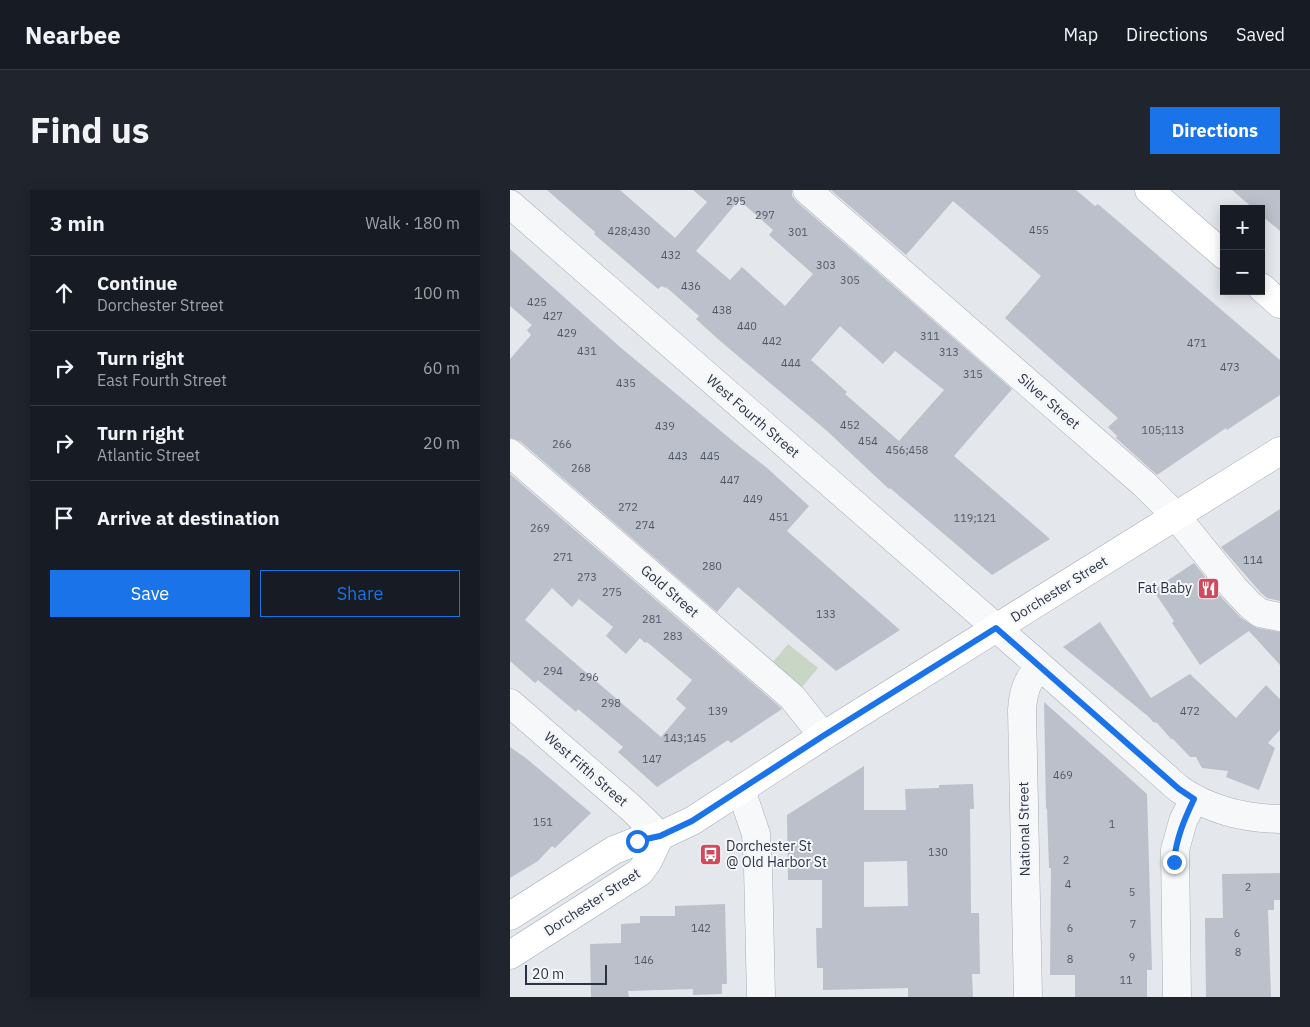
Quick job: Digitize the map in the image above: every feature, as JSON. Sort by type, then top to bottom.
[{"type":"main road","points":[[1149,190],[1220,252]]},
{"type":"main road","points":[[1265,291],[1280,304]]},
{"type":"main road","name":"Dorchester Street","points":[[510,916],[614,850],[637,841],[660,836],[692,821],[823,736],[1280,451]]},
{"type":"main road","name":"Dorchester Street","points":[[510,955],[640,872],[648,862],[660,836]]},
{"type":"street","name":"Silver Street","points":[[807,190],[1144,484],[1176,516],[1250,605],[1260,613],[1280,617]]},
{"type":"street","name":"West Fourth Street","points":[[510,204],[1179,789],[1194,799],[1217,809],[1242,816],[1280,819]]},
{"type":"street","name":"Gold Street","points":[[510,453],[792,697],[823,736]]},
{"type":"street","name":"National Street","points":[[1028,997],[1022,710],[1026,686],[1031,676],[1040,666]]},
{"type":"street","name":"West Fifth Street","points":[[510,703],[630,807],[660,836]]},
{"type":"street","points":[[741,790],[756,834],[761,997]]},
{"type":"street","points":[[1177,997],[1175,850],[1183,821],[1194,799]]},
{"type":"green space","points":[[788,644],[818,668],[802,687],[773,662]]},
{"type":"building","points":[[547,190],[620,190],[675,238],[707,202],[693,190],[792,190],[792,196],[797,202],[1012,389],[954,456],[1050,539],[992,575],[889,489],[827,431],[719,340],[696,319],[699,316],[666,287],[662,286],[658,289],[594,234],[595,232]],"holes":[[[739,200],[773,230],[769,235],[813,274],[785,306],[742,267],[730,280],[696,251]],[[840,326],[883,364],[895,351],[944,390],[899,441],[845,394],[847,392],[811,360]]]},
{"type":"building","points":[[831,190],[1076,190],[1095,206],[1098,204],[1280,360],[1280,395],[1227,430],[1226,428],[1157,475],[1116,438],[1117,436],[1108,427],[1118,418],[1005,318],[1041,276],[953,201],[906,255]]},
{"type":"building","points":[[1232,190],[1280,190],[1280,231],[1265,218],[1265,205],[1249,205]]},
{"type":"building","points":[[510,249],[620,347],[766,467],[809,506],[787,531],[900,630],[836,671],[738,587],[717,612],[520,441],[510,438],[510,359],[531,335],[527,330],[532,325],[510,306]]},
{"type":"building","points":[[510,474],[782,709],[731,743],[728,740],[657,787],[618,752],[623,747],[578,709],[576,712],[538,680],[535,683],[510,661]],"holes":[[[552,588],[572,607],[579,599],[613,627],[606,636],[626,654],[640,638],[692,680],[676,699],[686,708],[661,737],[525,620]]]},
{"type":"building","points":[[1280,509],[1280,601],[1267,598],[1261,593],[1221,547]]},
{"type":"building","points":[[1194,563],[1240,617],[1257,628],[1280,632],[1280,665],[1249,631],[1200,665],[1153,590]]},
{"type":"building","points":[[1100,622],[1151,698],[1190,674],[1236,718],[1266,685],[1280,699],[1280,730],[1268,743],[1275,748],[1259,790],[1226,777],[1228,771],[1202,768],[1196,757],[1190,757],[1157,723],[1153,722],[1063,647]]},
{"type":"building","points":[[1044,702],[1147,794],[1152,970],[1147,970],[1147,997],[1075,997],[1075,975],[1050,975],[1051,868],[1049,868],[1046,809]]},
{"type":"building","points":[[510,747],[591,813],[555,848],[552,846],[538,861],[510,878]]},
{"type":"building","points":[[864,766],[864,810],[906,810],[905,789],[973,784],[974,809],[970,809],[971,913],[979,913],[980,974],[972,974],[973,997],[908,997],[908,988],[823,990],[823,968],[817,968],[816,928],[822,928],[822,880],[788,880],[787,815]],"holes":[[[907,861],[908,906],[864,907],[864,862]]]},
{"type":"building","points":[[1280,873],[1280,900],[1274,900],[1274,910],[1268,910],[1271,997],[1206,997],[1205,918],[1223,918],[1222,874]]},
{"type":"building","points":[[725,904],[727,984],[722,984],[722,994],[693,995],[693,989],[628,991],[629,997],[591,997],[590,944],[621,943],[621,924],[640,923],[640,916],[675,916],[675,906]]},
{"type":"place","name":"Fat Baby","points":[[1208,588]]},
{"type":"place","name":"Dorchester St @ Old Harbor St","points":[[710,854]]},
{"type":"route","points":[[637,841],[660,836],[692,821],[823,736],[996,628],[1179,789],[1194,799],[1178,836],[1174,862]]}]
